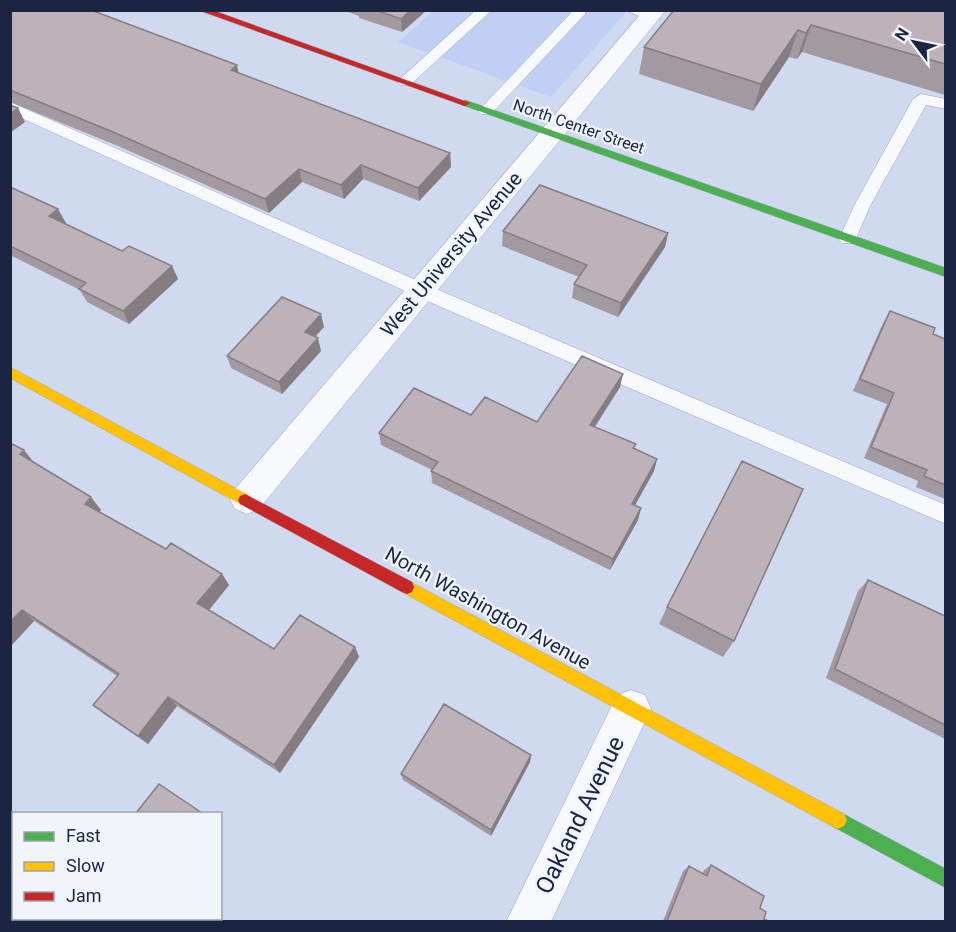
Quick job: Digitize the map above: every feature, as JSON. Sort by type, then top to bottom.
[{"type":"street","name":"North Center Street","points":[[202,10],[945,273]]},
{"type":"street","name":"West University Avenue","points":[[247,499],[420,289],[552,134],[646,13]]},
{"type":"street","name":"North Washington Avenue","points":[[10,372],[945,879]]},
{"type":"street","name":"Oakland Avenue","points":[[528,921],[631,709]]},
{"type":"lane","points":[[405,82],[485,10]]},
{"type":"lane","points":[[486,111],[578,14],[578,10]]},
{"type":"lane","points":[[848,239],[862,206],[921,99],[945,104]]},
{"type":"lane","points":[[10,107],[420,289],[945,515]]},
{"type":"shaded area","points":[[433,11],[627,11],[551,97],[398,42]]},
{"type":"building","points":[[10,10],[91,10],[237,65],[231,70],[450,153],[418,188],[361,165],[341,185],[299,169],[265,199],[113,132],[10,90]]},
{"type":"building","points":[[375,10],[411,10],[401,19]]},
{"type":"building","points":[[674,10],[945,10],[945,64],[811,25],[806,33],[798,30],[761,84],[644,47]]},
{"type":"building","points":[[10,105],[18,108],[10,114]]},
{"type":"building","points":[[540,185],[668,233],[621,303],[574,284],[587,265],[503,231]]},
{"type":"building","points":[[10,187],[58,209],[49,216],[122,251],[129,246],[172,266],[123,311],[79,289],[86,283],[10,246]]},
{"type":"building","points":[[282,297],[321,314],[305,332],[318,338],[279,382],[227,356]]},
{"type":"building","points":[[890,311],[935,328],[933,334],[945,339],[945,485],[924,476],[927,470],[871,447],[894,393],[860,379]]},
{"type":"building","points":[[582,356],[623,374],[590,425],[636,444],[633,448],[657,459],[632,504],[641,508],[613,559],[431,471],[438,462],[379,433],[414,388],[471,415],[485,397],[537,422]]},
{"type":"building","points":[[10,443],[24,450],[20,454],[91,497],[85,504],[166,549],[171,543],[222,574],[197,603],[274,649],[300,615],[355,647],[274,765],[168,697],[138,736],[93,705],[119,674],[22,610],[10,622]]},
{"type":"building","points":[[742,461],[803,489],[734,641],[667,607]]},
{"type":"building","points":[[868,580],[945,616],[945,725],[835,669]]},
{"type":"building","points":[[444,704],[531,755],[491,830],[401,774]]},
{"type":"building","points":[[159,784],[201,812],[137,812]]},
{"type":"building","points":[[711,865],[764,896],[760,908],[766,912],[764,919],[768,921],[667,921],[689,866],[707,876]]},
{"type":"building","points":[[10,878],[12,880],[12,920],[66,921],[10,921]]},
{"type":"traffic: fast","points":[[465,103],[946,273]]},
{"type":"traffic: fast","points":[[838,820],[946,879]]},
{"type":"traffic: slow","points":[[10,372],[245,500]]},
{"type":"traffic: slow","points":[[407,587],[838,820]]},
{"type":"traffic: jam","points":[[202,10],[465,103]]},
{"type":"traffic: jam","points":[[245,500],[407,587]]}]
